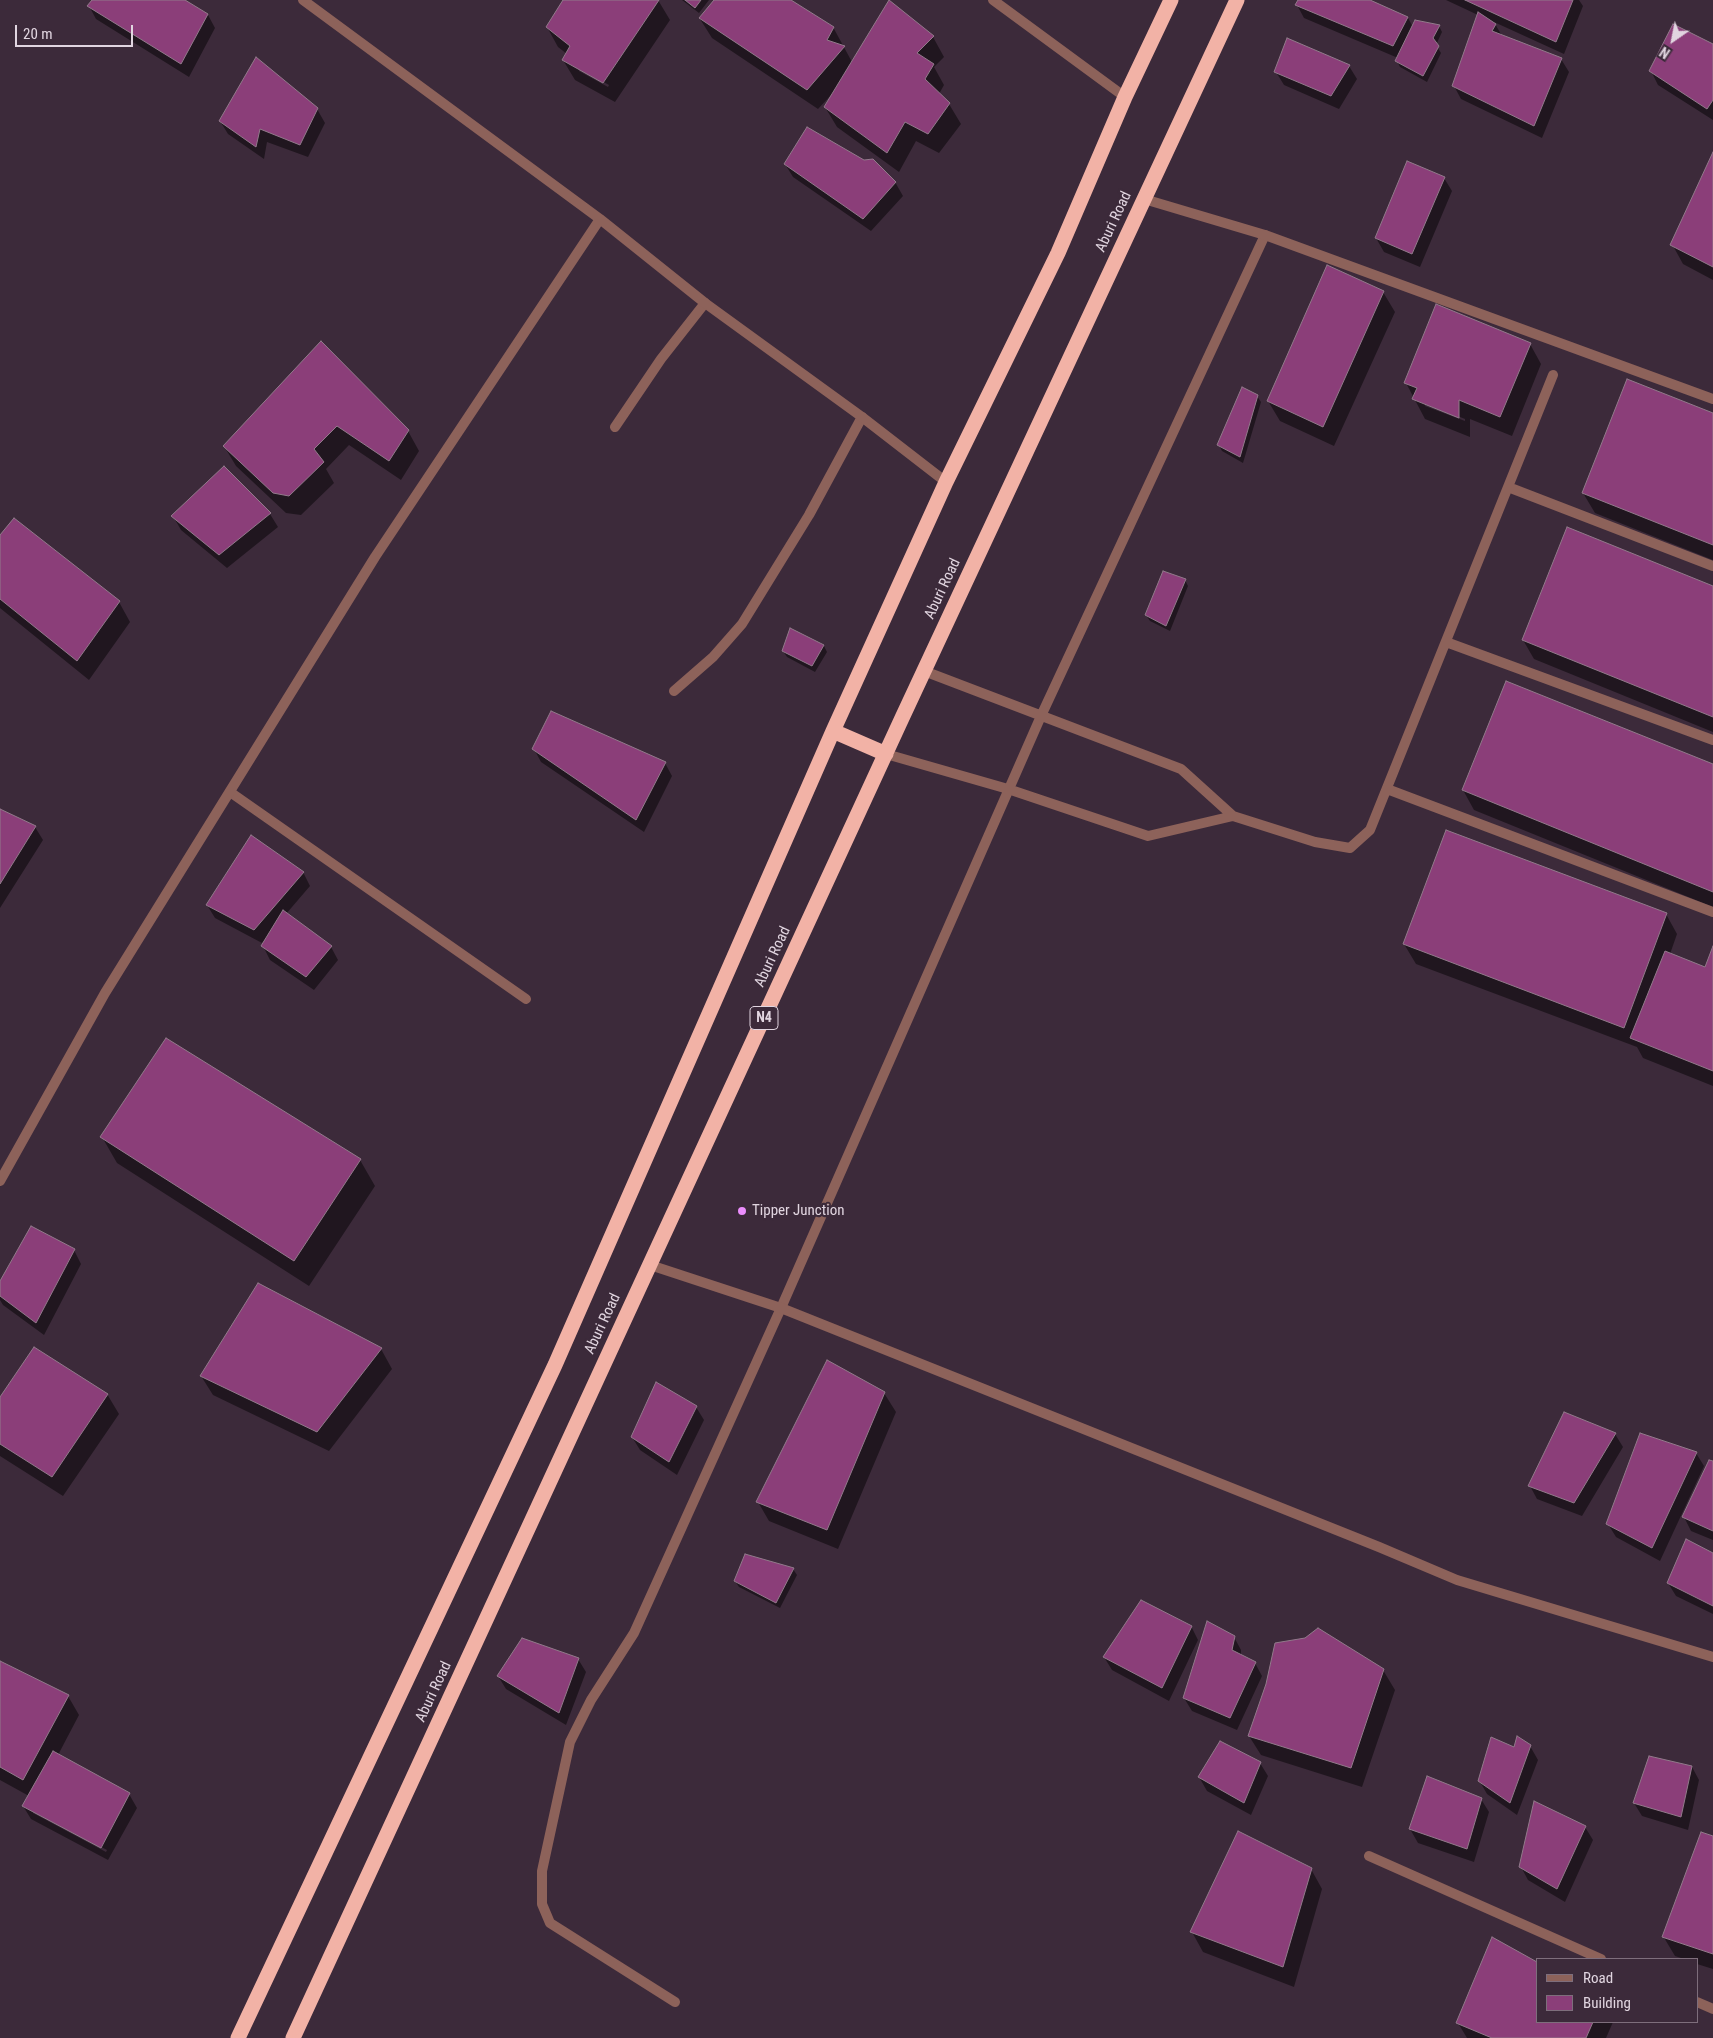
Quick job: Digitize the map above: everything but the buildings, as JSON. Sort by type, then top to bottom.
[{"type":"highway","name":"Aburi Road","points":[[238,2038],[555,1365],[833,731],[946,482],[1058,253],[1125,97],[1172,0]]},
{"type":"highway","name":"Aburi Road","points":[[293,2038],[924,671],[1237,0]]},
{"type":"highway","points":[[833,731],[886,754]]},
{"type":"street","points":[[303,0],[600,219],[705,303],[862,416],[946,482]]},
{"type":"street","points":[[993,0],[1125,97]]},
{"type":"street","points":[[1144,200],[1265,235],[1713,399]]},
{"type":"street","points":[[0,1181],[105,993],[375,557],[600,219]]},
{"type":"street","points":[[675,2002],[550,1923],[542,1904],[542,1871],[570,1742],[591,1700],[634,1633],[781,1308],[1008,789],[1265,235]]},
{"type":"street","points":[[615,426],[661,359],[705,303]]},
{"type":"street","points":[[924,671],[1181,769],[1234,816],[1315,842],[1350,848],[1370,830],[1553,374]]},
{"type":"street","points":[[674,691],[713,657],[742,624],[809,515],[862,416]]},
{"type":"street","points":[[1508,487],[1713,566]]},
{"type":"street","points":[[1446,642],[1713,740]]},
{"type":"street","points":[[886,754],[1008,789],[1148,836],[1234,816]]},
{"type":"street","points":[[1387,789],[1713,912]]},
{"type":"street","points":[[230,792],[526,999]]},
{"type":"street","points":[[650,1265],[781,1308],[1343,1532],[1457,1580],[1713,1657]]},
{"type":"street","points":[[1369,1856],[1599,1958]]},
{"type":"street","points":[[1698,2002],[1713,2009]]},
{"type":"place","name":"Tipper Junction","points":[[742,1211]]}]
